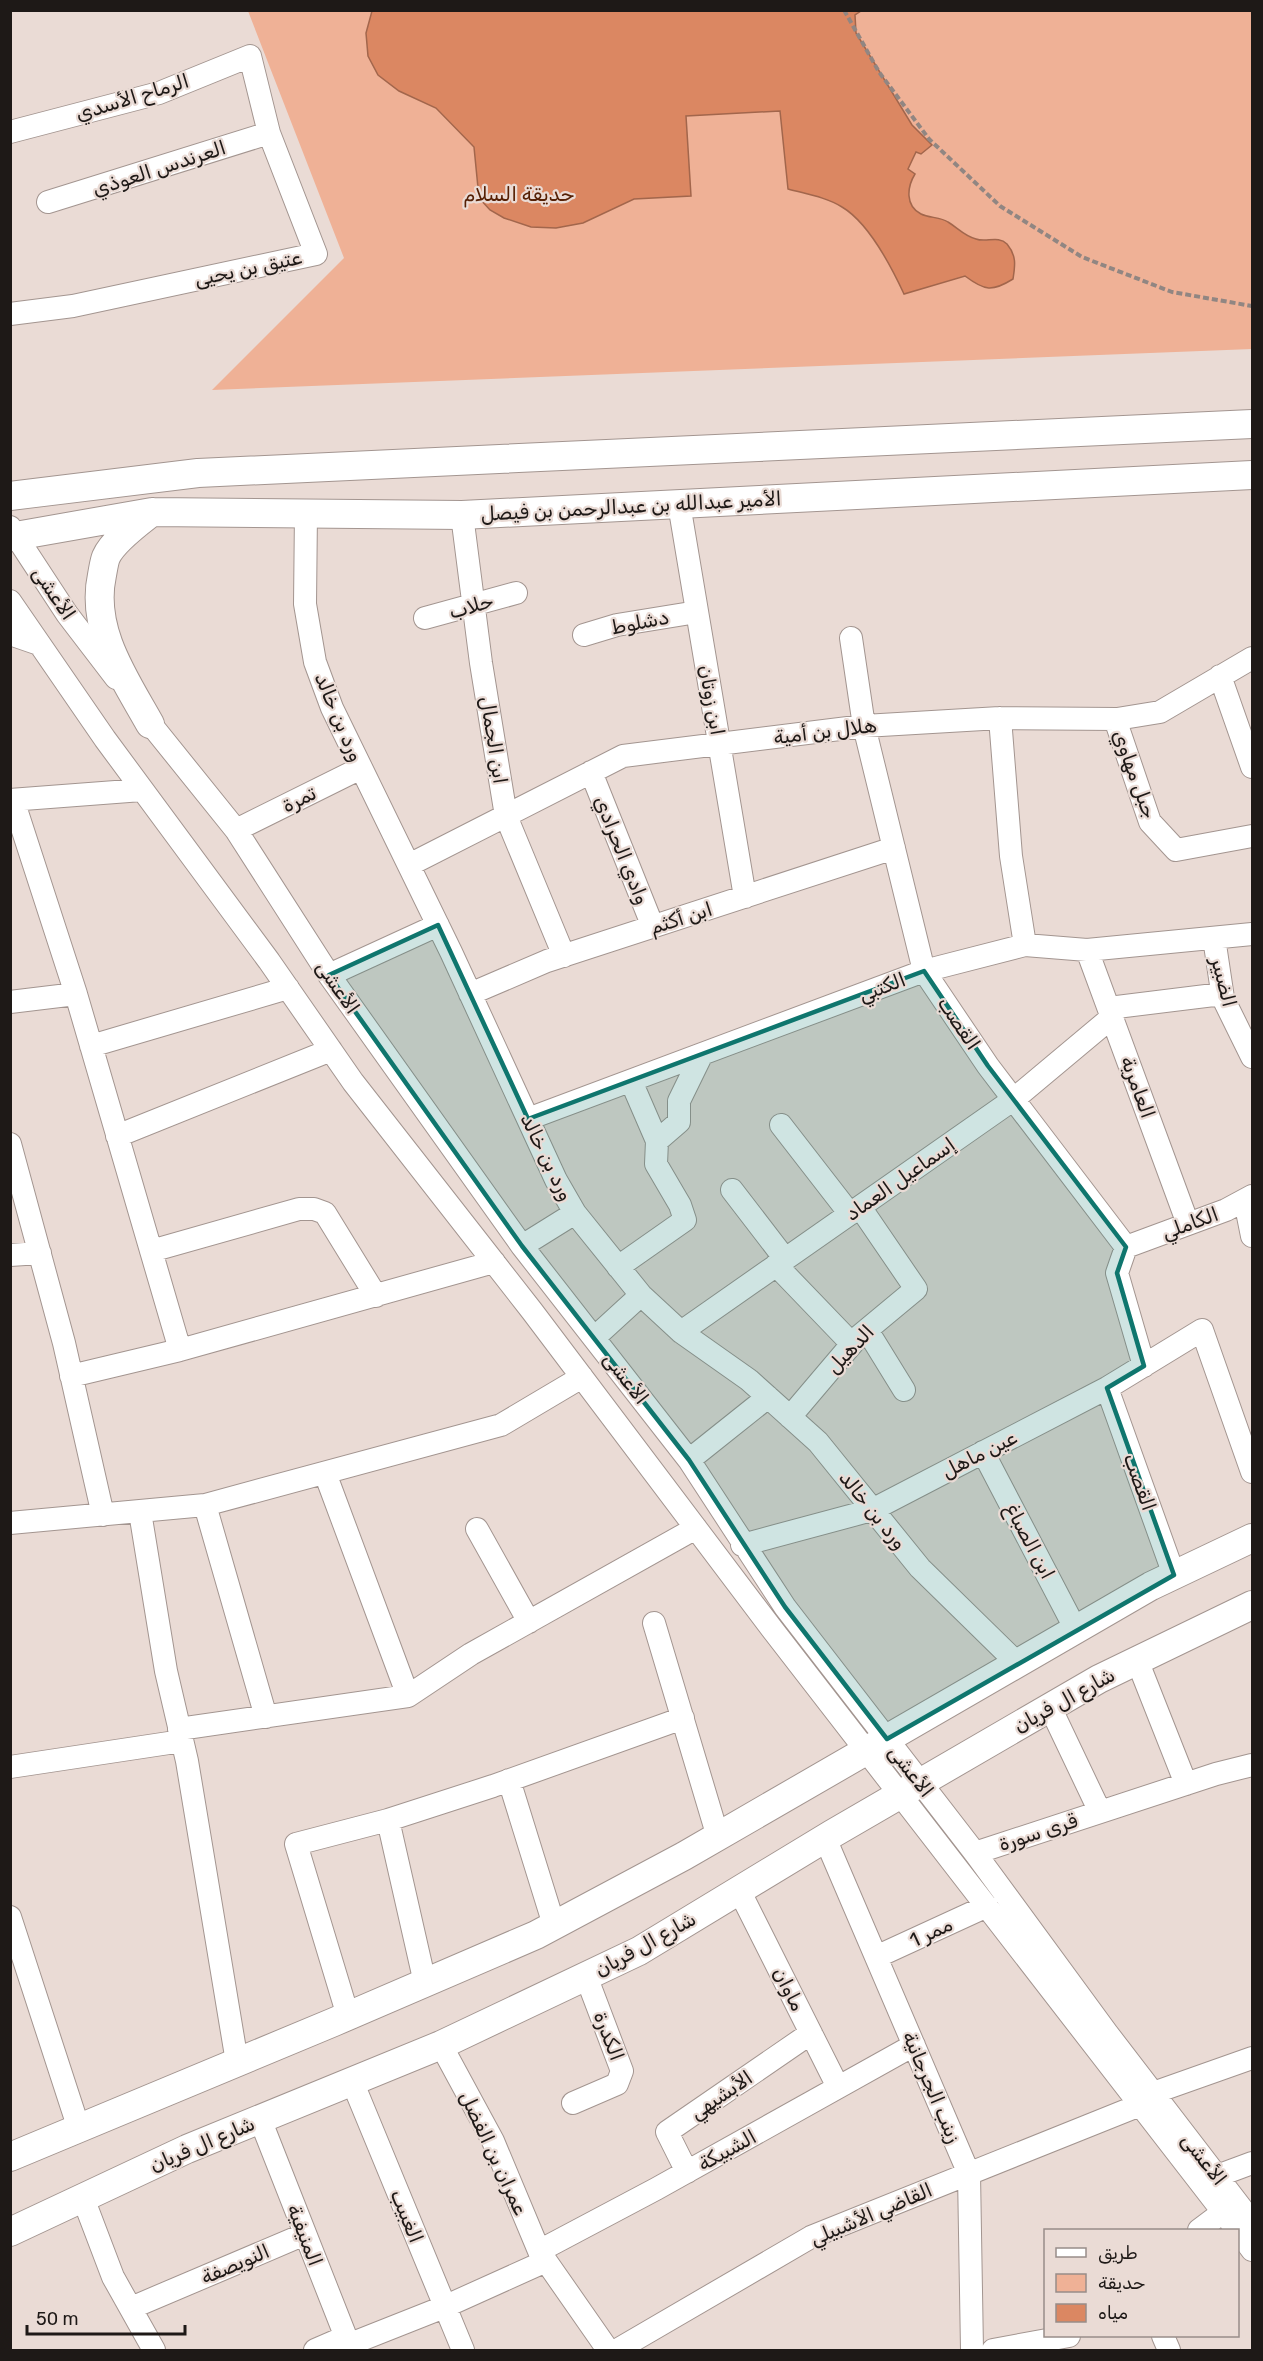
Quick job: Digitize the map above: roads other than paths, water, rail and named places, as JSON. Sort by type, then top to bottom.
[{"type":"main road","points":[[10,496],[198,473],[1252,424]]},
{"type":"main road","name":"الأمير عبدالله بن عبدالرحمن بن فيصل","points":[[12,533],[152,512],[462,515],[1252,475]]},
{"type":"main road","points":[[150,724],[112,655],[103,628],[99,590],[106,556],[127,533],[152,512]]},
{"type":"main road","points":[[10,2157],[348,2016],[554,1925],[718,1837],[1151,1586],[1252,1538]]},
{"type":"main road","name":"شارع ال فريان","points":[[10,2232],[187,2149],[441,2045],[639,1951],[825,1838],[1099,1679],[1137,1660],[1250,1613]]},
{"type":"street","name":"الرماح الأسدي","points":[[10,132],[159,93],[250,56]]},
{"type":"street","name":"عتيق بن يحيى","points":[[10,314],[73,306],[316,254],[269,133],[250,56]]},
{"type":"street","name":"العرندس العوذي","points":[[48,202],[269,133]]},
{"type":"street","name":"ابن زوتان","points":[[679,504],[745,897]]},
{"type":"street","name":"ورد بن خالد","points":[[306,512],[305,604],[315,662],[332,708],[438,925],[556,1180],[575,1213],[641,1295],[681,1332],[749,1380],[818,1442],[920,1569],[1018,1664]]},
{"type":"street","name":"ابن الجمال","points":[[462,515],[506,816],[564,956]]},
{"type":"street","name":"الأعشى","points":[[12,533],[67,614],[150,724],[236,830],[329,975],[522,1246],[689,1460],[742,1545],[877,1745]]},
{"type":"street","name":"حلاب","points":[[425,618],[516,593]]},
{"type":"street","name":"الأعشى","points":[[10,601],[142,790],[288,988],[353,1082],[494,1262],[696,1528],[877,1745],[910,1788],[987,1906],[1146,2099],[1217,2176],[1252,2222]]},
{"type":"street","name":"دشلوط","points":[[584,635],[617,625],[697,612]]},
{"type":"street","points":[[10,634],[39,644]]},
{"type":"street","name":"القصب","points":[[850,638],[864,726],[924,970],[988,1066],[1126,1247]]},
{"type":"street","name":"هلال بن أمية","points":[[409,865],[623,756],[864,726],[1000,718],[1115,719],[1160,712],[1252,658]]},
{"type":"street","points":[[1220,676],[1252,767]]},
{"type":"street","points":[[1000,718],[1011,856],[1025,945]]},
{"type":"street","name":"جبل مهاوي","points":[[1115,719],[1150,822],[1176,850],[1252,836]]},
{"type":"street","name":"تمرة","points":[[236,830],[361,768]]},
{"type":"street","name":"وادي الحرادي","points":[[591,772],[653,927]]},
{"type":"street","points":[[142,790],[12,800],[76,993],[180,1350]]},
{"type":"street","name":"ابن أكثم","points":[[470,994],[564,956],[894,848]]},
{"type":"street","points":[[329,975],[438,925]]},
{"type":"street","name":"الكتبي","points":[[528,1119],[924,970],[1025,945],[1087,950],[1252,934]]},
{"type":"street","name":"الضبير","points":[[1214,938],[1222,994],[1252,1057]]},
{"type":"street","name":"العامرية","points":[[1087,950],[1188,1224]]},
{"type":"street","points":[[91,1046],[288,988]]},
{"type":"street","points":[[10,1002],[76,993]]},
{"type":"street","points":[[1111,1013],[1222,994]]},
{"type":"street","name":"إسماعيل العماد","points":[[681,1332],[1014,1100],[1111,1013]]},
{"type":"street","points":[[117,1136],[331,1050]]},
{"type":"street","points":[[657,1141],[679,1122],[679,1101],[702,1054]]},
{"type":"street","points":[[618,1267],[685,1220],[680,1205],[656,1164],[657,1141],[631,1081]]},
{"type":"street","points":[[781,1125],[855,1210]]},
{"type":"street","points":[[10,1144],[71,1376],[103,1515]]},
{"type":"street","points":[[732,1190],[781,1262],[859,1337],[904,1390]]},
{"type":"street","points":[[1249,1198],[1252,1236]]},
{"type":"street","name":"الكاملي","points":[[1126,1247],[1249,1198]]},
{"type":"street","points":[[151,1251],[299,1209],[314,1209],[325,1213],[376,1296]]},
{"type":"street","name":"الدهيل","points":[[790,1417],[859,1337],[916,1288],[855,1210]]},
{"type":"street","points":[[522,1246],[575,1213]]},
{"type":"street","points":[[1126,1247],[1117,1273],[1144,1366]]},
{"type":"street","points":[[10,1255],[40,1253]]},
{"type":"street","points":[[71,1376],[180,1350],[494,1262]]},
{"type":"street","points":[[594,1338],[641,1295]]},
{"type":"street","name":"عين ماهل","points":[[742,1545],[872,1510],[1107,1388],[1202,1330],[1252,1472]]},
{"type":"street","points":[[10,1523],[206,1505],[501,1425],[582,1377]]},
{"type":"street","name":"القصب","points":[[1107,1388],[1174,1575]]},
{"type":"street","points":[[689,1460],[768,1397]]},
{"type":"street","name":"ابن الصباغ","points":[[983,1452],[1076,1630]]},
{"type":"street","points":[[325,1473],[408,1696]]},
{"type":"street","points":[[206,1505],[266,1717]]},
{"type":"street","points":[[140,1512],[166,1671],[181,1735],[237,2062]]},
{"type":"street","points":[[477,1528],[529,1622]]},
{"type":"street","points":[[10,1767],[266,1717],[408,1696],[471,1654],[696,1528]]},
{"type":"street","points":[[654,1623],[718,1837]]},
{"type":"street","points":[[1137,1660],[1186,1784]]},
{"type":"street","name":"قرى سورة","points":[[1050,1707],[1100,1812]]},
{"type":"street","points":[[348,2016],[296,1844],[388,1820],[683,1718]]},
{"type":"street","name":"قرى سورة","points":[[975,1853],[1186,1784],[1252,1765]]},
{"type":"street","points":[[509,1780],[554,1925]]},
{"type":"street","name":"الأعشى","points":[[910,1788],[975,1853],[1236,2229]]},
{"type":"street","points":[[388,1820],[425,1983]]},
{"type":"street","name":"زينب الجرجانية","points":[[825,1838],[969,2174],[972,2350]]},
{"type":"street","name":"ماوان","points":[[739,1890],[838,2087]]},
{"type":"street","name":"ممر 1","points":[[876,1957],[987,1906]]},
{"type":"street","points":[[10,1917],[79,2128]]},
{"type":"street","name":"الكدرة","points":[[573,2103],[617,2084],[622,2071],[586,1976]]},
{"type":"street","name":"الأبشيهي","points":[[687,2172],[667,2132],[811,2033]]},
{"type":"street","name":"عمران بن الفضل","points":[[441,2045],[493,2141],[542,2256],[608,2350]]},
{"type":"street","name":"الشبيكة","points":[[542,2256],[914,2045]]},
{"type":"street","name":"القاضي الأشبيلي","points":[[617,2350],[811,2237],[969,2174],[1146,2099],[1252,2058]]},
{"type":"street","name":"الغبيب","points":[[352,2081],[462,2350]]},
{"type":"street","name":"المنيفية","points":[[260,2119],[348,2344]]},
{"type":"street","points":[[1217,2176],[1252,2163]]},
{"type":"street","points":[[83,2198],[114,2277],[154,2350]]},
{"type":"street","points":[[1200,2229],[1223,2212]]},
{"type":"street","name":"النويصفة","points":[[131,2308],[305,2234]]},
{"type":"street","name":"الأعشى","points":[[1239,2234],[1252,2250]]},
{"type":"street","points":[[315,2350],[348,2344],[444,2307],[542,2256]]},
{"type":"street","points":[[993,2350],[1057,2342]]},
{"type":"water","points":[[372,11],[861,11],[855,15],[856,33],[912,125],[932,145],[921,154],[916,152],[908,169],[915,174],[909,190],[912,206],[921,214],[945,220],[972,238],[1003,241],[1010,248],[1014,257],[1013,279],[989,288],[978,285],[965,276],[904,294],[878,246],[852,214],[829,201],[788,189],[780,111],[686,116],[691,196],[634,199],[583,223],[556,228],[531,227],[504,218],[490,210],[479,198],[474,147],[436,108],[399,91],[378,75],[368,56],[366,33]]},
{"type":"park label","name":"حديقة السلام","points":[[519,194]]}]
